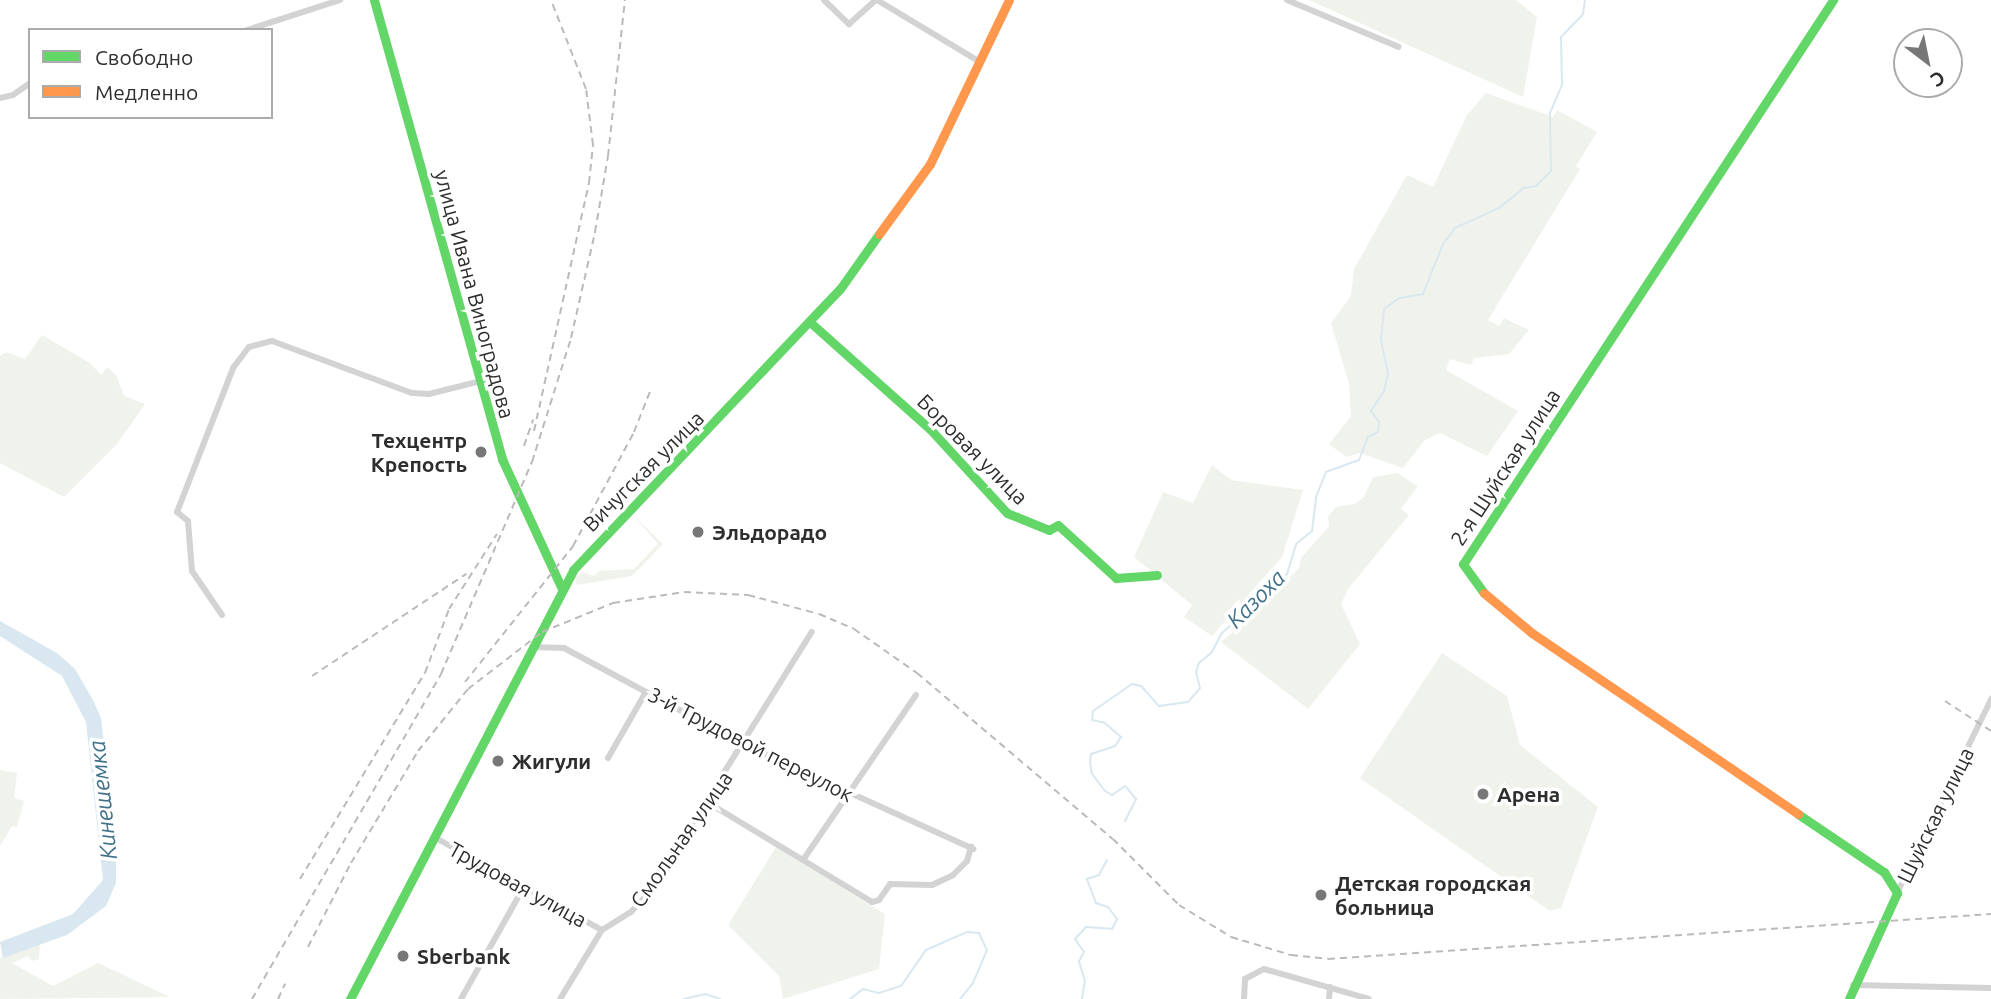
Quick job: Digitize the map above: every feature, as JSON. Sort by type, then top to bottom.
[{"type":"street","points":[[253,28],[340,0]]},
{"type":"street","name":"улица Ивана Виноградова","points":[[374,0],[502,459],[562,589]]},
{"type":"street","points":[[824,0],[849,24],[877,0],[980,62]]},
{"type":"street","name":"Вичугская улица","points":[[350,999],[562,589],[593,546],[811,323],[924,173],[1009,0]]},
{"type":"street","points":[[1287,0],[1399,47]]},
{"type":"street","name":"2-я Шуйская улица","points":[[1833,0],[1463,564],[1479,589],[1522,626],[1851,845],[1884,872],[1897,893]]},
{"type":"street","points":[[0,97],[13,95],[28,84]]},
{"type":"street","name":"Боровая улица","points":[[811,323],[930,429],[1007,513],[1049,530],[1058,525],[1097,566],[1116,578],[1157,575]]},
{"type":"street","points":[[222,615],[191,571],[188,521],[177,512],[233,368],[249,347],[272,341],[412,393],[429,394],[482,381]]},
{"type":"street","name":"Смольная улица","points":[[560,999],[602,930],[639,905],[745,745],[813,632]]},
{"type":"street","name":"3-й Трудовой переулок","points":[[530,647],[564,648],[745,745],[972,848],[967,861],[953,875],[932,885],[890,884],[876,902],[803,860]]},
{"type":"street","points":[[608,758],[646,692]]},
{"type":"street","points":[[707,802],[803,860],[916,695]]},
{"type":"street","name":"Шуйская улица","points":[[1897,893],[1991,699]]},
{"type":"street","name":"Трудовая улица","points":[[434,837],[602,930]]},
{"type":"street","points":[[461,999],[525,885]]},
{"type":"street","points":[[1849,999],[1853,985],[1897,893]]},
{"type":"street","points":[[1244,999],[1242,989],[1247,976],[1264,969],[1369,999]]},
{"type":"street","points":[[1853,985],[1991,988]]},
{"type":"street","points":[[1329,999],[1331,987]]},
{"type":"shaded area","points":[[1309,0],[1516,0],[1537,17],[1523,97]]},
{"type":"shaded area","points":[[1486,93],[1553,117],[1557,110],[1597,132],[1576,166],[1580,169],[1488,320],[1499,326],[1504,318],[1529,330],[1509,354],[1474,358],[1471,365],[1450,359],[1446,370],[1518,411],[1487,456],[1440,433],[1425,440],[1403,468],[1360,453],[1346,457],[1329,444],[1351,416],[1349,384],[1331,323],[1351,296],[1354,269],[1407,175],[1433,187],[1467,115]]},
{"type":"shaded area","points":[[42,335],[90,363],[101,375],[107,367],[116,375],[124,396],[145,404],[118,443],[64,497],[0,463],[0,356],[6,352],[25,359]]},
{"type":"shaded area","points":[[1212,465],[1231,480],[1303,490],[1282,557],[1212,636],[1184,617],[1192,605],[1134,557],[1163,492],[1193,503]]},
{"type":"shaded area","points":[[1397,473],[1418,486],[1401,509],[1409,515],[1348,589],[1341,604],[1360,644],[1308,709],[1221,642],[1253,616],[1299,568],[1301,558],[1329,526],[1328,517],[1336,507],[1355,504],[1364,497],[1373,477]]},
{"type":"shaded area","points":[[634,516],[663,544],[632,576],[577,585],[575,577],[583,572],[594,576],[599,571],[634,569],[658,544]]},
{"type":"shaded area","name":"Арена","points":[[1442,653],[1507,696],[1520,745],[1598,807],[1561,908],[1550,911],[1360,778]]},
{"type":"shaded area","points":[[0,770],[17,773],[14,798],[24,801],[17,827],[12,826],[0,846]]},
{"type":"shaded area","points":[[776,847],[885,914],[879,969],[783,999],[779,976],[728,925]]},
{"type":"shaded area","points":[[40,944],[39,959],[32,961],[28,956],[12,963],[53,986],[98,963],[170,997],[0,999],[0,958]]},
{"type":"water","name":"Кинешемка","points":[[0,621],[57,653],[75,669],[93,700],[101,718],[116,841],[116,883],[106,906],[67,935],[3,958],[0,942],[73,914],[103,880],[86,722],[62,676],[0,636]]},
{"type":"waterway","name":"Казоха","points":[[1125,821],[1136,799],[1125,786],[1112,795],[1105,791],[1092,774],[1090,763],[1091,754],[1115,746],[1121,737],[1105,723],[1092,720],[1093,711],[1132,684],[1141,686],[1159,706],[1188,702],[1200,688],[1196,672],[1199,663],[1212,652],[1221,634],[1287,574],[1296,544],[1312,531],[1316,497],[1326,472],[1359,460],[1368,437],[1378,432],[1379,422],[1371,411],[1384,391],[1388,373],[1381,339],[1384,309],[1399,298],[1423,294],[1443,244],[1455,228],[1499,208],[1524,188],[1536,186],[1551,171],[1550,113],[1562,85],[1561,37],[1583,14],[1585,0]]},
{"type":"waterway","name":"Казоха","points":[[1082,999],[1085,981],[1079,961],[1084,952],[1075,939],[1086,927],[1112,929],[1117,919],[1108,907],[1096,903],[1087,879],[1099,875],[1107,860]]},
{"type":"waterway","name":"Казоха","points":[[850,999],[863,989],[879,993],[901,986],[926,950],[967,932],[979,933],[987,950],[973,983],[960,999]]},
{"type":"waterway","name":"Казоха","points":[[684,999],[705,994],[720,999]]},
{"type":"railway","points":[[534,431],[589,183],[593,145],[586,89],[551,0]]},
{"type":"railway","points":[[252,999],[441,674],[532,462],[571,338],[595,232],[608,156],[625,0]]},
{"type":"railway","points":[[465,682],[573,546],[634,432],[651,389]]},
{"type":"railway","points":[[524,446],[533,420]]},
{"type":"railway","points":[[300,879],[425,673],[449,609],[497,534]]},
{"type":"railway","points":[[312,676],[466,574]]},
{"type":"railway","points":[[308,947],[351,863],[418,751],[468,689],[542,632],[613,603],[684,592],[748,595],[819,614],[854,629],[917,673],[1113,839],[1179,905],[1231,937],[1291,955],[1328,959],[1991,914]]},
{"type":"railway","points":[[1945,701],[1991,731]]},
{"type":"railway","points":[[278,999],[285,984]]},
{"type":"traffic: fast","points":[[374,0],[502,459],[562,589]]},
{"type":"traffic: fast","points":[[1484,593],[1463,564],[1833,0]]},
{"type":"traffic: fast","points":[[350,999],[573,570],[840,289],[879,234]]},
{"type":"traffic: fast","points":[[811,323],[930,429],[1007,513],[1049,530],[1058,525],[1116,578],[1157,575]]},
{"type":"traffic: fast","points":[[1798,814],[1884,872],[1897,893],[1849,999]]},
{"type":"traffic: slow","points":[[879,234],[930,164],[1009,0]]},
{"type":"traffic: slow","points":[[1484,593],[1532,633],[1798,814]]},
{"type":"place","name":"Техцентр Крепость","points":[[481,452]]},
{"type":"place","name":"Эльдорадо","points":[[698,532]]},
{"type":"place","name":"Жигули","points":[[498,761]]},
{"type":"place","name":"Арена","points":[[1483,794]]},
{"type":"place","name":"Детская городская больница","points":[[1321,895]]},
{"type":"place","name":"Sberbank","points":[[403,956]]}]
